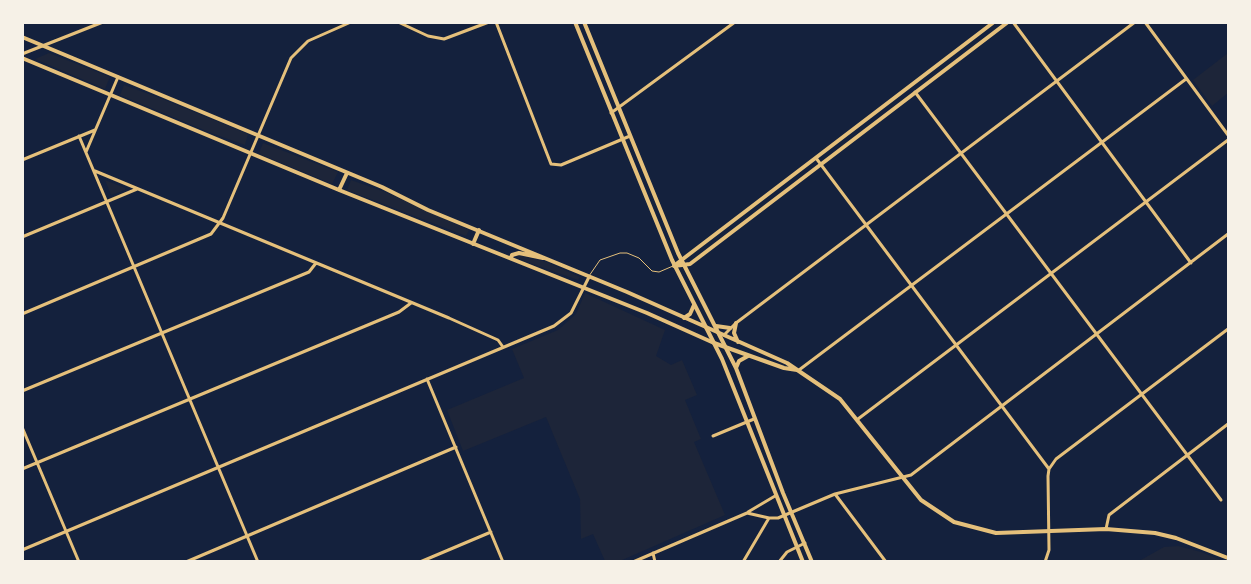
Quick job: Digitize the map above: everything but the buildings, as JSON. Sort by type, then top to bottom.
[{"type":"street","points":[[22,56],[102,22]]},
{"type":"street","points":[[22,314],[206,237],[219,224],[284,70],[296,50],[308,41],[350,22]]},
{"type":"street","points":[[398,22],[428,36],[444,39],[489,22]]},
{"type":"street","points":[[496,22],[548,160],[554,166],[561,166],[630,136]]},
{"type":"street","points":[[574,22],[674,266],[714,342],[803,562]]},
{"type":"street","points":[[584,22],[681,260],[722,335],[736,368],[754,419],[812,562]]},
{"type":"street","points":[[611,113],[735,22]]},
{"type":"street","points":[[674,266],[994,22]]},
{"type":"street","points":[[674,266],[690,264],[1008,22]]},
{"type":"street","points":[[1013,22],[1100,143],[1191,263]]},
{"type":"street","points":[[722,335],[1135,22]]},
{"type":"street","points":[[1145,22],[1228,135]]},
{"type":"street","points":[[22,37],[347,172],[428,210],[545,258],[787,363],[840,399],[858,419],[903,478],[932,508],[943,517],[966,527],[996,533],[1106,529],[1155,532],[1182,540],[1228,558]]},
{"type":"street","points":[[962,47],[967,53]]},
{"type":"street","points":[[22,56],[339,190],[511,258],[748,356],[784,368],[799,370],[1186,79]]},
{"type":"street","points":[[86,152],[118,77]]},
{"type":"street","points":[[915,92],[1221,500]]},
{"type":"street","points":[[892,100],[897,106]]},
{"type":"street","points":[[880,109],[884,116]]},
{"type":"street","points":[[22,160],[96,130]]},
{"type":"street","points":[[79,136],[258,562]]},
{"type":"street","points":[[858,419],[1228,140]]},
{"type":"street","points":[[816,158],[1049,469]]},
{"type":"street","points":[[95,171],[411,302],[498,340],[503,347]]},
{"type":"street","points":[[339,190],[347,172]]},
{"type":"street","points":[[22,237],[138,189]]},
{"type":"street","points":[[473,244],[479,230]]},
{"type":"street","points":[[747,513],[769,518],[784,516],[836,494],[911,475],[1228,234]]},
{"type":"street","points":[[511,258],[512,255],[519,253],[545,258]]},
{"type":"street","points":[[22,391],[309,272],[316,263]]},
{"type":"street","points":[[22,550],[561,322],[571,313],[589,277]]},
{"type":"street","points":[[22,469],[399,312],[411,302]]},
{"type":"street","points":[[684,318],[690,314],[694,305]]},
{"type":"street","points":[[736,323],[734,333],[738,342]]},
{"type":"street","points":[[716,326],[730,328]]},
{"type":"street","points":[[1045,562],[1049,550],[1049,469],[1056,459],[1228,329]]},
{"type":"street","points":[[736,368],[739,361],[748,356]]},
{"type":"street","points":[[427,380],[503,562]]},
{"type":"street","points":[[713,436],[754,419]]},
{"type":"street","points":[[1106,529],[1109,515],[1228,424]]},
{"type":"street","points":[[22,426],[79,562]]},
{"type":"street","points":[[186,562],[456,447]]},
{"type":"street","points":[[836,494],[886,562]]},
{"type":"street","points":[[633,562],[747,513],[775,496]]},
{"type":"street","points":[[743,562],[769,518]]},
{"type":"street","points":[[420,562],[491,532]]},
{"type":"street","points":[[779,562],[787,552],[804,543]]},
{"type":"street","points":[[653,553],[655,562]]},
{"type":"lane","points":[[589,277],[600,260],[620,253],[627,253],[639,258],[652,271],[659,272],[674,266]]},
{"type":"shaded area","points":[[49,53],[110,77],[105,89],[35,59]]},
{"type":"shaded area","points":[[1228,53],[1228,93],[1212,106],[1193,80]]},
{"type":"shaded area","points":[[124,85],[248,134],[245,145],[120,95]]},
{"type":"shaded area","points":[[263,143],[338,172],[332,184],[262,155],[259,153]]},
{"type":"shaded area","points":[[105,180],[125,188],[125,190],[111,195]]},
{"type":"shaded area","points":[[351,180],[385,192],[469,230],[466,236],[347,190]]},
{"type":"shaded area","points":[[518,255],[547,262],[580,277],[578,280],[538,266],[517,258]]},
{"type":"shaded area","points":[[585,293],[665,330],[656,356],[671,365],[682,360],[697,395],[685,400],[701,439],[694,442],[725,515],[620,561],[605,561],[593,534],[581,539],[580,499],[546,417],[463,451],[447,410],[524,378],[512,349],[558,330],[576,314]]},
{"type":"shaded area","points":[[1178,546],[1201,552],[1223,561],[1139,561],[1164,547]]}]
